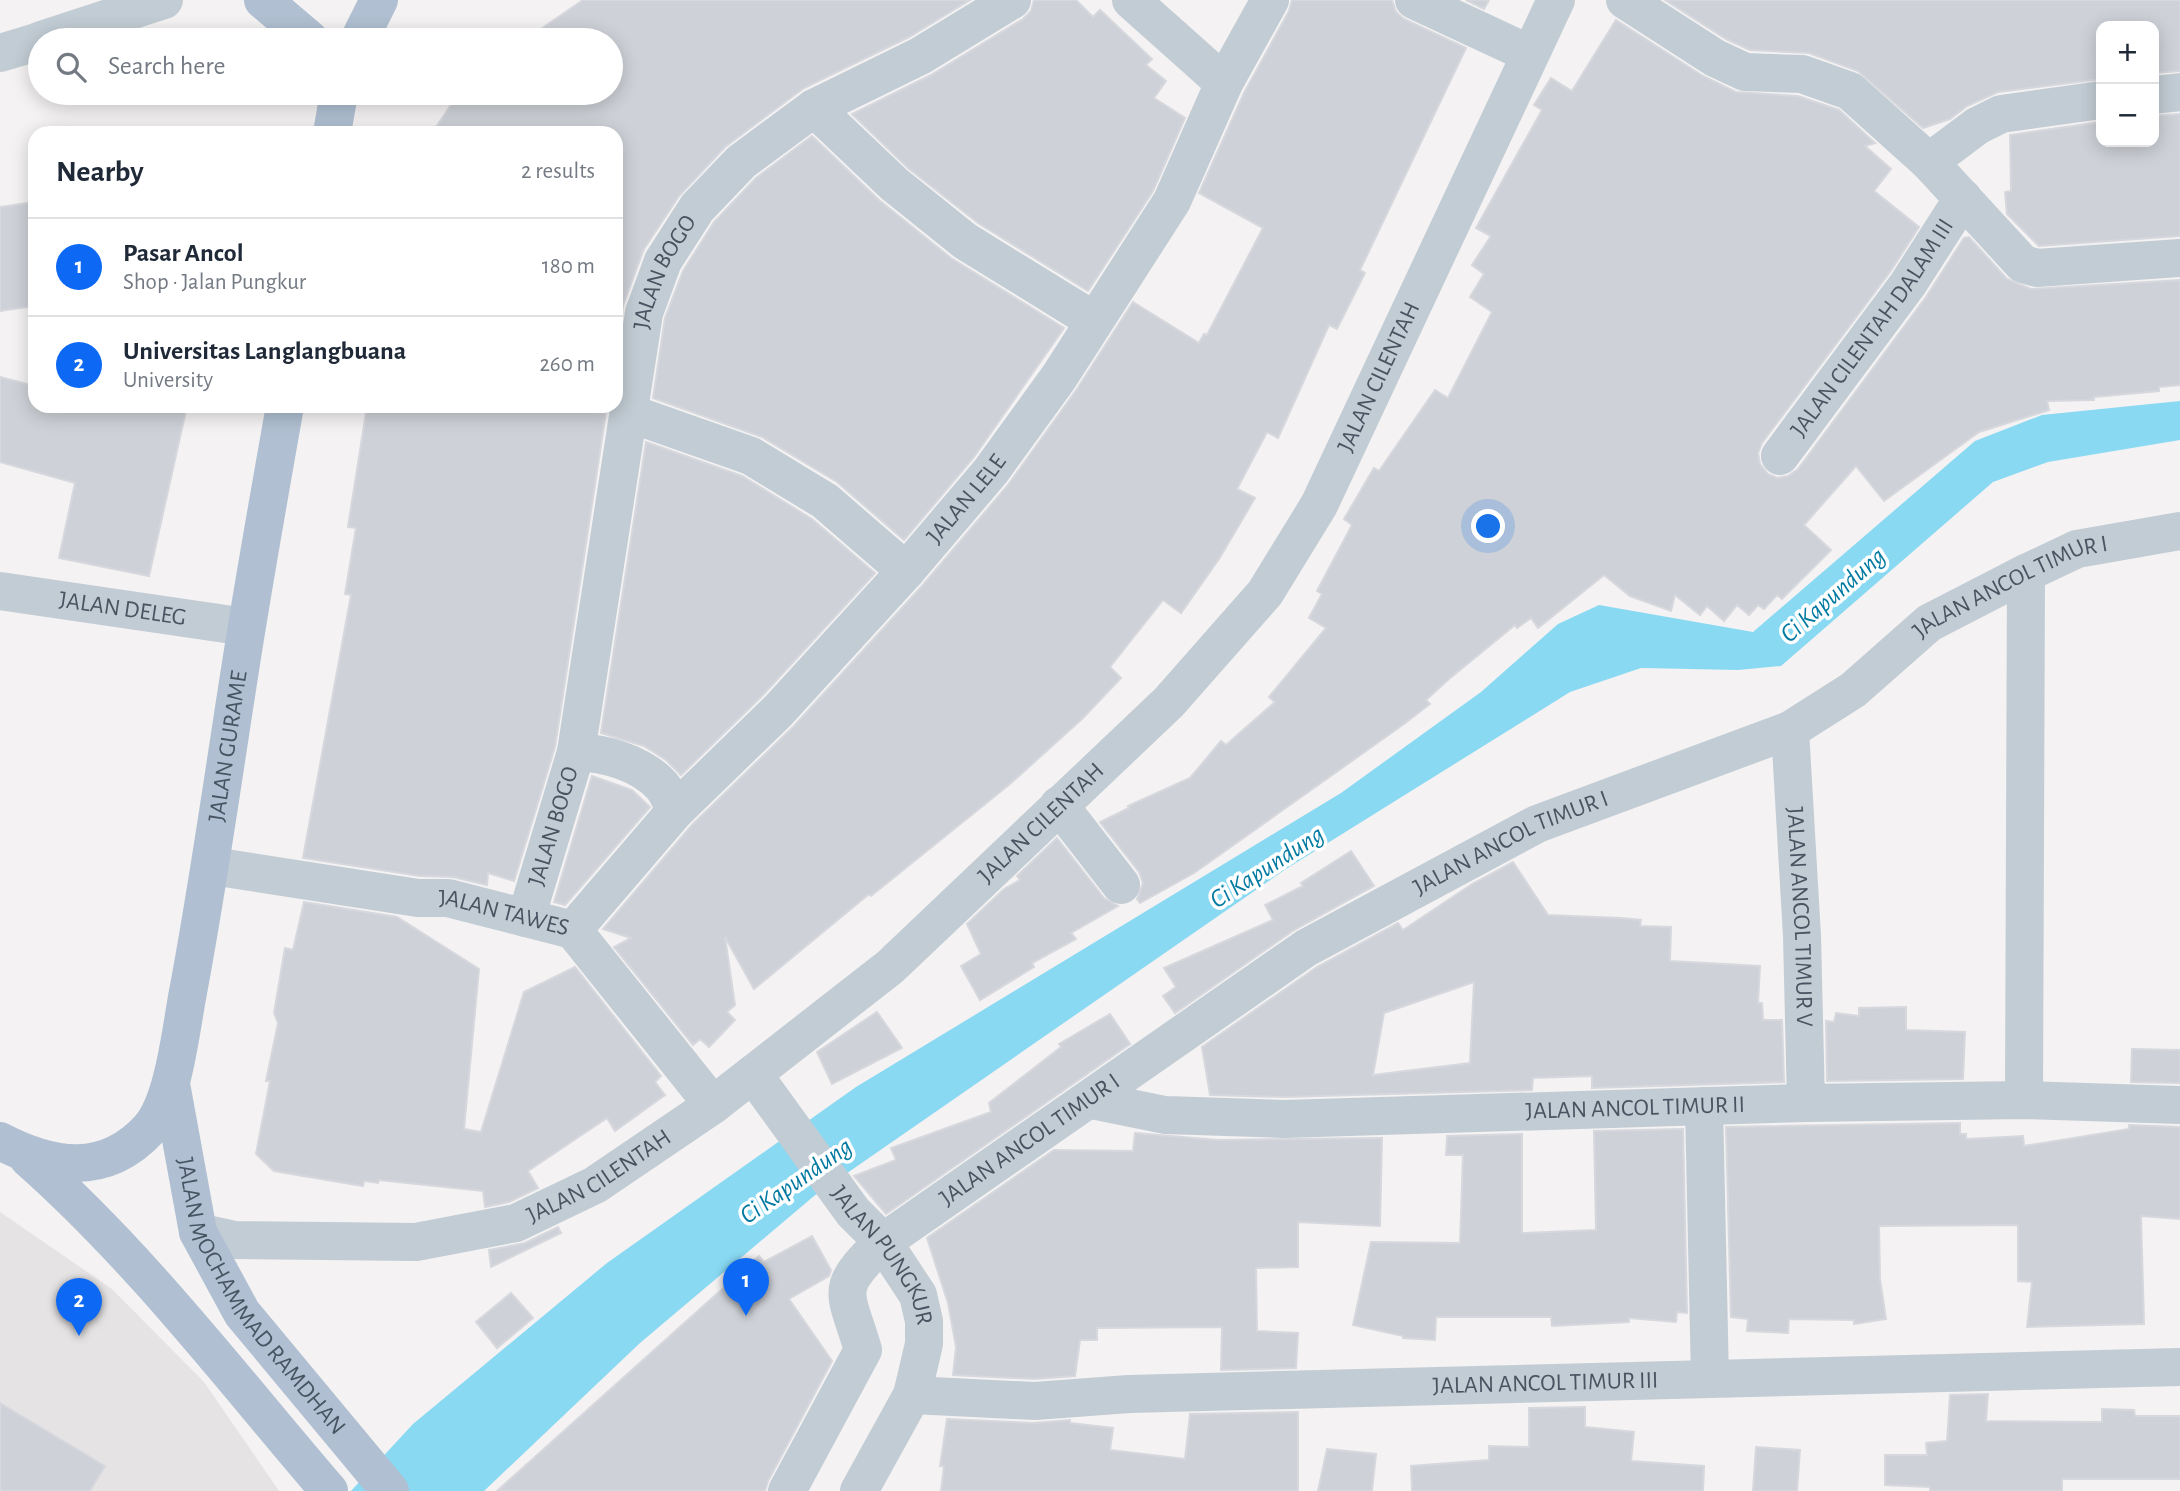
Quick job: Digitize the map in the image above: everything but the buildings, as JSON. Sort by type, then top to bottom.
[{"type":"main road","points":[[263,0],[296,28]]},
{"type":"main road","points":[[365,28],[379,0]]},
{"type":"main road","points":[[333,126],[337,105]]},
{"type":"main road","name":"JALAN GURAME","points":[[171,1084],[212,866],[247,627],[284,413]]},
{"type":"main road","points":[[11,1146],[66,1166],[113,1157],[150,1128],[171,1084]]},
{"type":"main road","name":"JALAN MOCHAMMAD RAMDHAN","points":[[171,1084],[198,1232],[242,1313],[390,1491]]},
{"type":"main road","name":"JALAN MOCHAMMAD RAMDHAN","points":[[11,1146],[77,1201],[138,1266],[207,1343],[320,1480]]},
{"type":"street","points":[[78,28],[164,0]]},
{"type":"street","name":"JALAN BOGO","points":[[526,918],[576,752],[645,313],[663,261],[697,208],[741,162],[814,108],[920,56],[1012,0]]},
{"type":"street","points":[[1131,0],[1224,83]]},
{"type":"street","name":"JALAN LELE","points":[[573,930],[676,810],[778,710],[906,571],[991,471],[1059,376],[1172,201],[1224,83],[1270,0]]},
{"type":"street","points":[[1414,0],[1513,46]]},
{"type":"street","name":"JALAN CILENTAH","points":[[198,1232],[235,1240],[416,1242],[516,1223],[595,1185],[713,1105],[762,1088],[1169,702],[1265,593],[1319,505],[1513,46],[1556,0]]},
{"type":"street","points":[[1625,0],[1716,58],[1745,72],[1802,74],[1850,91],[1929,162],[2008,251],[2023,264],[2037,268],[2180,258]]},
{"type":"street","points":[[0,52],[28,44]]},
{"type":"street","points":[[2159,94],[2180,92]]},
{"type":"street","points":[[1929,162],[1977,126],[2001,114],[2096,101]]},
{"type":"street","points":[[814,108],[894,184],[965,241],[1093,320]]},
{"type":"street","name":"JALAN CILENTAH DALAM III","points":[[1780,456],[1908,284],[1963,198]]},
{"type":"street","points":[[629,413],[751,456],[825,501],[906,571]]},
{"type":"street","name":"JALAN ANCOL TIMUR I","points":[[788,1491],[863,1350],[845,1293],[854,1270],[883,1242],[1091,1100],[1306,948],[1536,824],[1790,730],[1853,690],[1929,623],[2026,573],[2077,549],[2180,531]]},
{"type":"street","points":[[2024,1100],[2026,573]]},
{"type":"street","name":"JALAN DELEG","points":[[0,591],[247,627]]},
{"type":"street","name":"JALAN ANCOL TIMUR V","points":[[1790,730],[1802,936],[1806,1103]]},
{"type":"street","points":[[576,752],[600,753],[631,765],[662,786],[676,810]]},
{"type":"street","points":[[1059,805],[1121,885]]},
{"type":"street","name":"JALAN TAWES","points":[[212,866],[418,898],[448,898],[573,930],[713,1105]]},
{"type":"street","name":"JALAN PUNGKUR","points":[[762,1088],[853,1212],[883,1242],[918,1295],[924,1321],[924,1344],[912,1395],[859,1491]]},
{"type":"street","name":"JALAN ANCOL TIMUR II","points":[[1091,1100],[1165,1115],[1284,1119],[1806,1103],[2024,1100],[2180,1105]]},
{"type":"street","points":[[1704,1106],[1710,1379]]},
{"type":"street","name":"JALAN ANCOL TIMUR III","points":[[912,1395],[1035,1401],[1129,1394],[2180,1367]]},
{"type":"shaded area","points":[[0,1212],[112,1289],[204,1382],[279,1491],[0,1491]]},
{"type":"water","name":"Ci Kapundung","points":[[2180,401],[2180,440],[2048,462],[1993,482],[1781,666],[1738,670],[1641,668],[1570,692],[1286,869],[814,1196],[640,1343],[484,1491],[351,1491],[413,1424],[607,1263],[856,1087],[1341,793],[1481,692],[1558,624],[1599,605],[1753,632],[1975,441],[2042,415]]},
{"type":"place","name":"Pasar Ancol","points":[[746,1316]]},
{"type":"place","name":"Universitas Langlangbuana","points":[[79,1336]]}]
